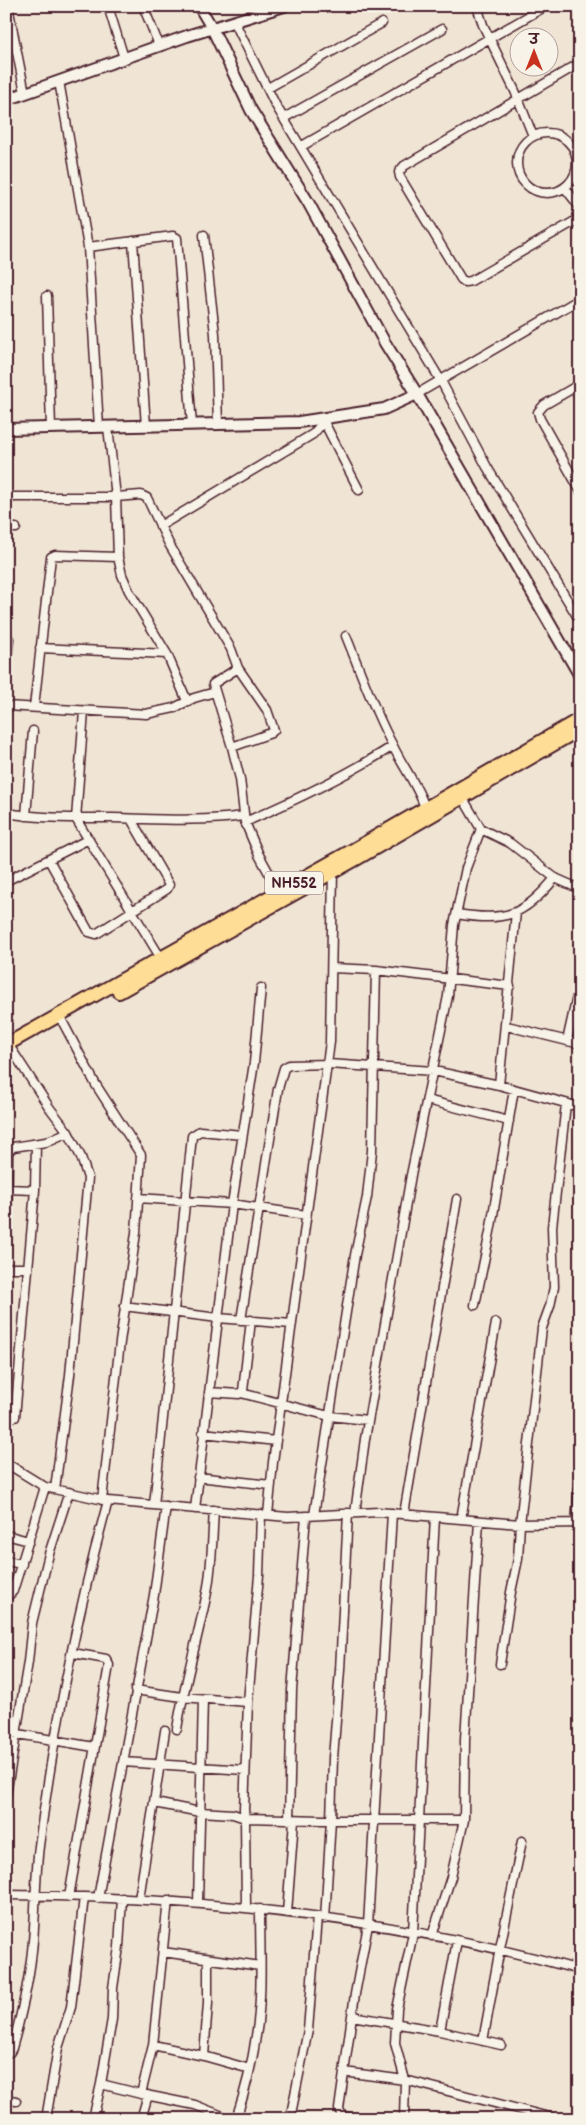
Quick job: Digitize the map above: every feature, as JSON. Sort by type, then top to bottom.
[{"type":"highway","name":"NH552","points":[[8,1049],[331,868],[460,793],[580,719]]},
{"type":"highway","name":"NH552","points":[[331,868],[425,808],[460,793],[580,730]]},
{"type":"street","points":[[8,6],[25,93]]},
{"type":"street","points":[[108,6],[124,58]]},
{"type":"street","points":[[143,6],[159,45]]},
{"type":"street","points":[[198,6],[212,28],[251,110],[308,202],[385,343],[417,394],[580,676]]},
{"type":"street","points":[[6,100],[159,45],[284,6]]},
{"type":"street","points":[[477,6],[533,136]]},
{"type":"street","points":[[302,146],[546,6]]},
{"type":"street","points":[[234,21],[284,118],[374,272],[441,381],[487,467],[580,621]]},
{"type":"street","points":[[268,88],[382,23]]},
{"type":"street","points":[[284,118],[442,29]]},
{"type":"street","points":[[580,63],[404,166],[399,172],[400,177],[465,282],[471,281],[580,218]]},
{"type":"street","points":[[59,81],[88,247],[104,427],[116,497],[118,557],[122,575],[167,654],[187,701]]},
{"type":"street","points":[[553,133],[562,136],[573,147],[578,161],[577,171],[572,181],[565,188],[550,194],[533,190],[521,179],[516,163],[518,155],[521,147],[533,136],[553,133]]},
{"type":"street","points":[[565,188],[580,207]]},
{"type":"street","points":[[204,235],[216,334],[218,424]]},
{"type":"street","points":[[88,247],[173,236],[178,242],[192,425]]},
{"type":"street","points":[[132,241],[146,426]]},
{"type":"street","points":[[46,296],[51,428]]},
{"type":"street","points":[[6,429],[299,422],[325,420],[384,409],[441,381],[580,299]]},
{"type":"street","points":[[580,384],[544,405],[538,412],[540,420],[580,490]]},
{"type":"street","points":[[325,420],[359,490]]},
{"type":"street","points":[[160,526],[313,434],[325,420]]},
{"type":"street","points":[[6,497],[144,496],[199,598],[231,649],[238,668],[267,710],[274,730],[271,733],[232,747]]},
{"type":"street","points":[[6,528],[16,528]]},
{"type":"street","points":[[34,707],[51,557],[56,555],[118,557]]},
{"type":"street","points":[[6,634],[9,639],[6,667]]},
{"type":"street","points":[[346,636],[374,708],[392,746],[422,797],[425,808]]},
{"type":"street","points":[[40,648],[167,654]]},
{"type":"street","points":[[238,668],[213,684],[240,779],[244,819],[259,855],[282,895]]},
{"type":"street","points":[[6,706],[146,714],[174,708],[187,701],[215,692]]},
{"type":"street","points":[[84,711],[76,819],[163,962]]},
{"type":"street","points":[[26,816],[33,731]]},
{"type":"street","points":[[6,813],[76,819],[244,819],[291,802],[364,764],[392,746]]},
{"type":"street","points":[[460,793],[481,829],[510,843],[555,878],[580,889]]},
{"type":"street","points":[[49,860],[84,924],[93,935],[169,885],[131,819]]},
{"type":"street","points":[[290,2119],[308,2030],[321,1918],[331,1820],[333,1758],[352,1513],[411,1175],[434,1071],[450,980],[456,914],[466,868],[481,829]]},
{"type":"street","points":[[6,881],[89,839]]},
{"type":"street","points":[[246,1908],[245,1770],[248,1702],[265,1515],[271,1485],[306,1215],[328,1064],[332,968],[331,868]]},
{"type":"street","points":[[456,914],[476,917],[500,917],[516,912],[524,909],[540,896],[555,878]]},
{"type":"street","points":[[500,1085],[507,1026],[516,912]]},
{"type":"street","points":[[332,968],[376,970],[510,986]]},
{"type":"street","points":[[314,1515],[355,1255],[367,1197],[372,1151],[376,970]]},
{"type":"street","points":[[567,1041],[580,983]]},
{"type":"street","points":[[195,1508],[232,1204],[254,1062],[262,988]]},
{"type":"street","points":[[6,2053],[10,2052],[12,2048],[24,2003],[33,1941],[39,1846],[56,1740],[87,1578],[105,1500],[124,1306],[136,1233],[141,1155],[96,1086],[61,1019]]},
{"type":"street","points":[[507,1026],[580,1044]]},
{"type":"street","points":[[8,1049],[68,1132],[81,1157],[88,1178],[70,1375],[55,1489]]},
{"type":"street","points":[[242,1320],[281,1073],[284,1068],[289,1065],[328,1064],[434,1071],[500,1085],[580,1107]]},
{"type":"street","points":[[475,1305],[514,1089]]},
{"type":"street","points":[[427,1100],[509,1121]]},
{"type":"street","points":[[500,1664],[511,1592],[518,1564],[520,1524],[542,1328],[554,1287],[552,1227],[566,1104]]},
{"type":"street","points":[[154,1504],[192,1136],[200,1131],[242,1135]]},
{"type":"street","points":[[7,1235],[8,1152],[13,1148],[46,1142],[68,1132]]},
{"type":"street","points":[[15,1417],[35,1190],[36,1144]]},
{"type":"street","points":[[7,1189],[35,1190]]},
{"type":"street","points":[[138,1198],[232,1204],[306,1215]]},
{"type":"street","points":[[404,1514],[457,1199]]},
{"type":"street","points":[[6,1268],[28,1268]]},
{"type":"street","points":[[124,1306],[218,1318],[292,1324]]},
{"type":"street","points":[[241,1393],[244,1391],[251,1320]]},
{"type":"street","points":[[461,1519],[496,1324]]},
{"type":"street","points":[[209,1392],[245,1392],[282,1405],[330,1416],[368,1420]]},
{"type":"street","points":[[203,1433],[276,1441]]},
{"type":"street","points":[[6,1463],[45,1487],[105,1500],[265,1515],[306,1516],[392,1513],[520,1524],[578,1523],[580,1474]]},
{"type":"street","points":[[198,1477],[271,1485]]},
{"type":"street","points":[[6,1594],[9,1595],[13,1591],[45,1487]]},
{"type":"street","points":[[6,1795],[17,1734],[32,1623],[49,1554],[69,1492]]},
{"type":"street","points":[[98,1898],[154,1595],[166,1506]]},
{"type":"street","points":[[177,1729],[182,1697],[205,1600],[212,1556],[214,1510]]},
{"type":"street","points":[[356,2119],[340,2114],[352,2016],[368,1925],[392,1513]]},
{"type":"street","points":[[287,1913],[291,1820],[292,1690],[306,1516]]},
{"type":"street","points":[[404,2119],[405,2080],[395,2043],[396,2023],[397,2009],[413,1933],[435,1517]]},
{"type":"street","points":[[432,1936],[453,1869],[464,1820],[465,1739],[478,1521]]},
{"type":"street","points":[[6,1536],[29,1540]]},
{"type":"street","points":[[6,1561],[22,1564]]},
{"type":"street","points":[[69,1897],[110,1665],[106,1659],[73,1653]]},
{"type":"street","points":[[135,1690],[182,1697],[248,1702]]},
{"type":"street","points":[[198,1903],[203,1699]]},
{"type":"street","points":[[139,1899],[165,1731]]},
{"type":"street","points":[[6,1732],[94,1747]]},
{"type":"street","points":[[123,1762],[245,1770]]},
{"type":"street","points":[[155,1803],[200,1812],[233,1814],[245,1818],[291,1820],[464,1820]]},
{"type":"street","points":[[483,2041],[522,1841]]},
{"type":"street","points":[[6,1895],[168,1900],[260,1909],[368,1925],[500,1948],[580,1970]]},
{"type":"street","points":[[46,2119],[58,2048],[71,2007],[84,1897]]},
{"type":"street","points":[[93,2119],[112,2019],[113,1988],[119,1947],[122,1898]]},
{"type":"street","points":[[141,2119],[153,2045],[168,1900]]},
{"type":"street","points":[[236,2119],[257,2035],[260,1909]]},
{"type":"street","points":[[440,2032],[457,1941]]},
{"type":"street","points":[[163,1952],[260,1966]]},
{"type":"street","points":[[204,2056],[208,2003],[208,1960]]},
{"type":"street","points":[[352,2016],[396,2023],[501,2045]]},
{"type":"street","points":[[153,2045],[204,2056],[250,2069]]},
{"type":"street","points":[[344,2072],[405,2080],[556,2119]]},
{"type":"street","points":[[101,2084],[195,2105],[230,2119]]},
{"type":"street","points":[[6,2098],[16,2101]]}]
